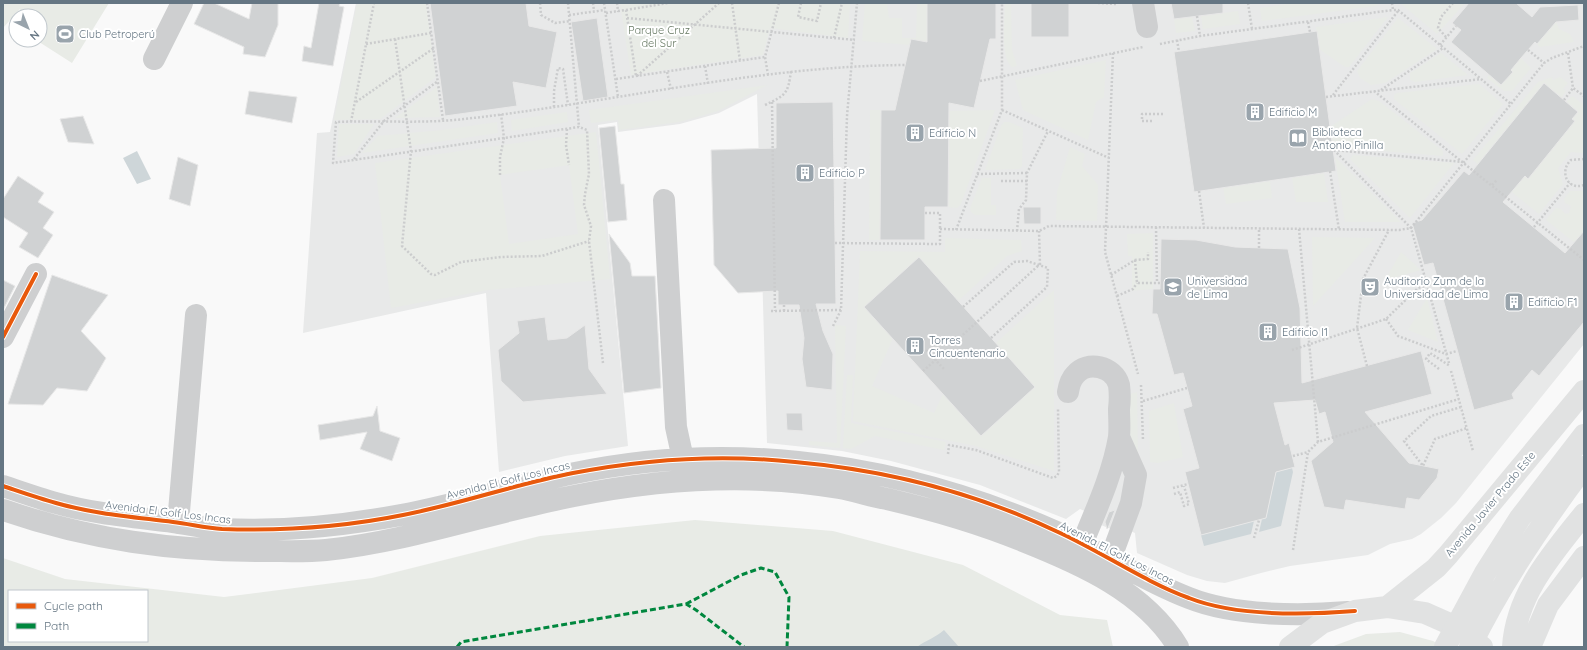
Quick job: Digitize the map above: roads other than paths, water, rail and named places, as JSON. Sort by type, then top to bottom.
[{"type":"main road","name":"Avenida Javier Prado Este","points":[[1387,607],[1436,568],[1448,555],[1584,391]]},
{"type":"main road","points":[[1445,647],[1485,573],[1520,518],[1584,435]]},
{"type":"main road","points":[[1470,647],[1509,574],[1562,496],[1584,467]]},
{"type":"main road","points":[[1513,647],[1517,622],[1525,599],[1537,576],[1584,514]]},
{"type":"main road","points":[[1530,647],[1548,605],[1584,557]]},
{"type":"main road","points":[[1290,647],[1322,623],[1355,611],[1387,607],[1424,612],[1459,628],[1482,647]]},
{"type":"street","points":[[154,59],[182,3]]},
{"type":"street","points":[[1143,3],[1151,39]]},
{"type":"street","points":[[664,200],[676,427],[683,459]]},
{"type":"street","points":[[3,337],[36,274]]},
{"type":"street","points":[[178,523],[196,315]]},
{"type":"street","points":[[1068,392],[1074,375],[1086,368],[1099,366],[1107,369],[1114,375],[1120,392],[1119,437],[1107,480],[1082,544]]},
{"type":"street","points":[[1110,560],[1131,502],[1136,475],[1119,437]]},
{"type":"street","name":"Avenida El Golf Los Incas","points":[[3,486],[58,504],[114,516],[218,529],[271,530],[322,526],[402,515],[573,473],[630,464],[683,459],[738,457],[785,461],[844,467],[891,476],[991,504],[1082,544],[1157,584],[1188,598],[1209,605],[1288,614],[1355,611]]},
{"type":"street","points":[[3,510],[55,527],[102,538],[155,545],[218,550],[324,550],[407,538],[515,508],[630,486],[668,482],[739,480],[795,483],[839,488],[940,511],[1056,554],[1114,585],[1144,605],[1161,622],[1178,647]]},
{"type":"place","name":"Club Petroperú","points":[[65,34]]},
{"type":"place","name":"Edificio M","points":[[1255,112]]},
{"type":"place","name":"Edificio N","points":[[915,133]]},
{"type":"place","name":"Biblioteca Antonio Pinilla","points":[[1298,138]]},
{"type":"place","name":"Edificio P","points":[[805,173]]},
{"type":"place","name":"Universidad de Lima","points":[[1173,287]]},
{"type":"place","name":"Auditorio Zum de la Universidad de Lima","points":[[1370,287]]},
{"type":"place","name":"Edificio F1","points":[[1514,302]]},
{"type":"place","name":"Edificio I1","points":[[1268,332]]},
{"type":"place","name":"Torres Cincuentenario","points":[[915,346]]},
{"type":"park label","name":"Parque Cruz del Sur","points":[[659,36]]}]
